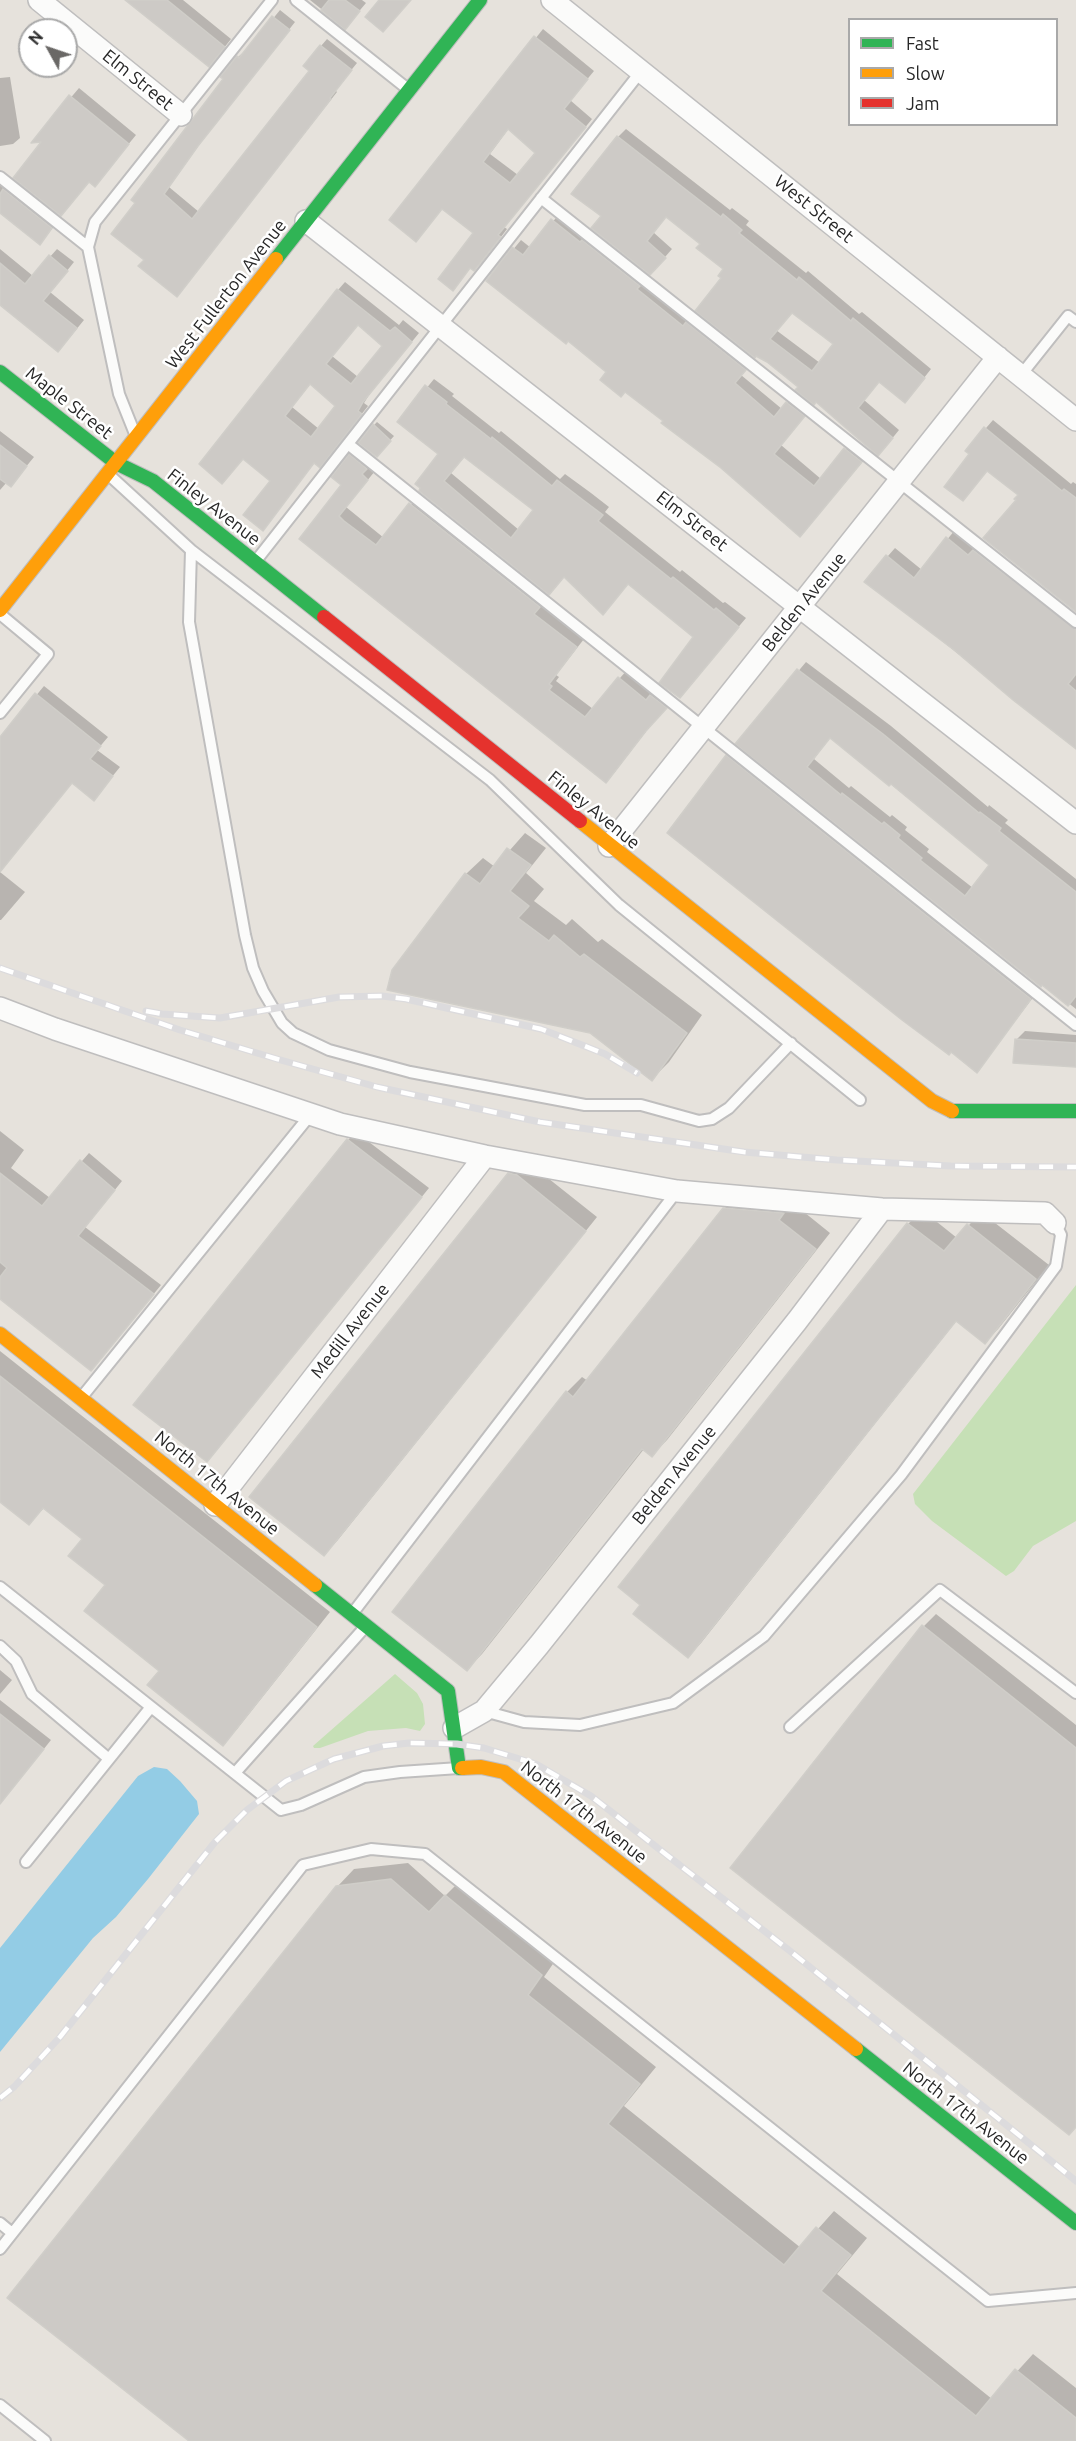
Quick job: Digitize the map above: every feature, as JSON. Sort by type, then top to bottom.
[{"type":"street","name":"Elm Street","points":[[39,0],[181,115]]},
{"type":"street","name":"West Fullerton Avenue","points":[[0,612],[480,0]]},
{"type":"street","name":"West Street","points":[[552,0],[1076,420]]},
{"type":"street","name":"Elm Street","points":[[306,221],[1076,823]]},
{"type":"street","name":"Belden Avenue","points":[[609,846],[998,357]]},
{"type":"street","name":"Maple Street","points":[[0,372],[111,468]]},
{"type":"street","name":"Finley Avenue","points":[[111,468],[153,481],[609,846],[941,1106],[961,1112],[1076,1111]]},
{"type":"street","points":[[0,1008],[55,1029],[340,1124],[485,1156],[677,1191],[882,1209],[1045,1213],[1054,1223]]},
{"type":"street","name":"Medill Avenue","points":[[215,1505],[485,1156]]},
{"type":"street","name":"Belden Avenue","points":[[454,1728],[484,1711],[797,1321],[882,1209]]},
{"type":"street","name":"North 17th Avenue","points":[[0,1334],[448,1691],[459,1768],[481,1767],[504,1772],[1076,2223]]},
{"type":"lane","points":[[136,437],[119,394],[88,247],[95,222],[272,0]]},
{"type":"lane","points":[[296,0],[409,90]]},
{"type":"lane","points":[[255,562],[642,70]]},
{"type":"lane","points":[[0,177],[88,247]]},
{"type":"lane","points":[[541,198],[1076,622]]},
{"type":"lane","points":[[1020,375],[1068,316],[1076,322]]},
{"type":"lane","points":[[348,444],[1076,1025]]},
{"type":"lane","points":[[111,468],[191,550],[490,780],[619,904],[860,1100]]},
{"type":"lane","points":[[191,550],[189,622],[245,935],[253,968],[262,991],[282,1023],[293,1033],[309,1043],[329,1050],[410,1071],[585,1105],[641,1105],[699,1121],[712,1119],[729,1108],[791,1044]]},
{"type":"lane","points":[[0,612],[48,654],[0,713]]},
{"type":"lane","points":[[81,1398],[311,1114]]},
{"type":"lane","points":[[352,1614],[677,1191]]},
{"type":"lane","points":[[484,1711],[524,1722],[580,1725],[673,1703],[764,1636],[901,1475],[1056,1266],[1061,1235],[1054,1223]]},
{"type":"lane","points":[[0,1587],[281,1810],[300,1805],[364,1777],[459,1768]]},
{"type":"lane","points":[[790,1728],[940,1590],[1076,1693]]},
{"type":"lane","points":[[236,1773],[366,1626]]},
{"type":"lane","points":[[0,1646],[16,1661],[32,1694],[109,1759]]},
{"type":"lane","points":[[26,1862],[151,1707]]},
{"type":"lane","points":[[0,2249],[303,1865],[371,1849],[425,1854],[988,2301],[1076,2293]]},
{"type":"lane","points":[[0,2223],[12,2234]]},
{"type":"lane","points":[[0,2405],[45,2441]]},
{"type":"green space","points":[[1076,1285],[1076,1521],[1033,1546],[1014,1571],[1006,1576],[932,1521],[915,1504],[913,1494]]},
{"type":"green space","points":[[395,1674],[417,1693],[423,1704],[425,1724],[420,1731],[406,1728],[368,1731],[320,1748],[314,1748],[313,1746]]},
{"type":"water","points":[[154,1767],[167,1769],[180,1781],[197,1801],[199,1814],[148,1879],[116,1917],[93,1938],[0,2052],[0,1948],[138,1776]]},
{"type":"building","points":[[125,0],[167,0],[225,47],[209,67]]},
{"type":"building","points":[[329,0],[345,0],[360,11],[345,30],[321,10]]},
{"type":"building","points":[[379,0],[411,0],[383,32],[365,17]]},
{"type":"building","points":[[272,16],[290,30],[198,146],[164,194],[192,219],[309,71],[303,66],[320,45],[352,70],[177,297],[138,266],[144,260],[111,234],[135,203],[131,200],[223,79],[220,77],[237,56],[239,58]]},
{"type":"building","points":[[534,36],[588,79],[564,109],[586,127],[498,235],[501,237],[474,271],[470,268],[453,291],[438,279],[473,233],[442,209],[416,242],[389,220]],"holes":[[[508,129],[535,153],[510,183],[483,162]]]},
{"type":"building","points":[[69,95],[129,144],[95,187],[89,182],[61,216],[13,178],[41,142],[31,143]]},
{"type":"building","points":[[617,136],[721,217],[723,214],[742,230],[739,233],[797,280],[799,277],[851,321],[853,318],[925,378],[905,403],[879,382],[858,408],[893,438],[878,456],[816,402],[814,405],[795,390],[798,387],[767,362],[756,356],[755,358],[695,311],[721,278],[718,276],[723,269],[696,248],[700,244],[666,217],[647,241],[666,258],[650,275],[591,228],[601,216],[571,194]],"holes":[[[792,313],[833,344],[812,371],[770,339]]]},
{"type":"building","points":[[3,189],[52,228],[40,245],[0,213],[0,194]]},
{"type":"building","points":[[551,219],[580,242],[582,240],[640,286],[637,289],[683,326],[686,322],[746,370],[735,383],[774,417],[786,402],[805,416],[774,454],[814,486],[844,448],[862,462],[800,537],[721,468],[661,423],[663,421],[625,392],[621,397],[600,380],[606,372],[568,341],[566,344],[486,281],[512,247],[523,255]]},
{"type":"building","points":[[49,255],[68,271],[43,301],[77,328],[58,352],[0,305],[0,263],[25,284]]},
{"type":"building","points":[[337,289],[390,331],[395,327],[412,342],[363,402],[358,411],[362,414],[320,468],[314,463],[263,531],[243,515],[270,481],[243,459],[222,484],[199,464]],"holes":[[[358,325],[382,346],[351,384],[326,364]],[[310,384],[335,406],[311,437],[285,416]]]},
{"type":"building","points":[[425,385],[552,486],[557,480],[603,515],[598,521],[671,579],[673,577],[739,627],[680,698],[659,683],[693,637],[628,584],[603,615],[564,577],[549,595],[419,491],[420,488],[415,484],[438,454],[397,422]],"holes":[[[464,457],[533,510],[511,538],[444,481]]]},
{"type":"building","points":[[373,424],[391,441],[377,457],[358,443]]},
{"type":"building","points":[[984,427],[1062,491],[1064,489],[1076,498],[1076,612],[983,538],[1018,495],[987,471],[963,501],[944,487],[969,454],[965,451]]},
{"type":"building","points":[[0,445],[27,466],[11,487],[0,479]]},
{"type":"building","points":[[349,454],[367,469],[362,474],[368,480],[339,516],[344,521],[376,545],[409,503],[540,607],[534,614],[577,647],[549,684],[552,686],[549,690],[585,717],[618,677],[646,700],[650,695],[667,708],[606,783],[299,539],[341,485],[331,477]]},
{"type":"building","points":[[946,537],[968,555],[973,550],[1076,629],[1076,674],[1068,684],[1076,691],[1076,749],[954,650],[864,582],[886,555],[914,578]]},
{"type":"building","points":[[797,669],[1001,828],[999,831],[1076,892],[1076,996],[1068,1006],[1042,985],[1041,987],[735,744]],"holes":[[[830,738],[889,786],[891,784],[989,865],[965,896],[920,860],[922,858],[898,838],[900,835],[842,793],[841,795],[807,767]]]},
{"type":"building","points":[[35,693],[101,746],[90,759],[113,776],[94,801],[72,783],[0,872],[0,737]]},
{"type":"building","points":[[726,755],[1031,999],[977,1073],[951,1052],[949,1055],[902,1020],[667,833]]},
{"type":"building","points":[[507,848],[531,865],[510,891],[529,906],[518,918],[549,941],[554,935],[580,957],[584,954],[687,1033],[652,1081],[590,1033],[387,990],[392,970],[465,873],[480,884]]},
{"type":"building","points":[[1015,1039],[1076,1043],[1076,1067],[1013,1063]]},
{"type":"building","points":[[347,1139],[422,1197],[207,1462],[133,1405]]},
{"type":"building","points":[[80,1160],[115,1190],[78,1236],[154,1294],[91,1371],[0,1299],[0,1277],[7,1268],[0,1262],[0,1173],[42,1206]]},
{"type":"building","points":[[508,1173],[517,1175],[586,1231],[324,1556],[249,1497]]},
{"type":"building","points":[[723,1208],[784,1213],[779,1220],[816,1249],[652,1457],[642,1449],[467,1671],[392,1612],[566,1391],[573,1397]]},
{"type":"building","points":[[907,1223],[944,1251],[967,1224],[1036,1279],[985,1344],[956,1321],[688,1658],[633,1614],[640,1605],[618,1587]]},
{"type":"building","points":[[0,1376],[317,1627],[223,1746],[147,1685],[159,1671],[84,1611],[105,1585],[68,1556],[82,1539],[43,1508],[29,1525],[0,1502]]},
{"type":"building","points":[[922,1625],[1076,1748],[1076,2127],[1069,2135],[730,1868]]},
{"type":"building","points":[[0,1714],[44,1749],[0,1804]]},
{"type":"building","points":[[391,1879],[429,1912],[445,1895],[542,1975],[528,1995],[640,2084],[608,2124],[784,2265],[816,2227],[851,2255],[821,2291],[976,2416],[1015,2369],[1076,2418],[1076,2441],[189,2441],[7,2298],[336,1886]]},
{"type":"railway","points":[[0,968],[180,1030],[277,1059],[377,1087],[540,1122],[744,1152],[837,1160],[951,1166],[1076,1167]]},
{"type":"railway","points":[[146,1011],[220,1018],[339,997],[382,996],[406,999],[541,1029],[605,1054],[637,1073]]},
{"type":"railway","points":[[0,2098],[14,2087],[60,2037],[215,1842],[247,1810],[286,1781],[334,1759],[383,1746],[409,1743],[457,1744],[484,1748],[536,1764],[591,1796],[790,1951],[1076,2181]]},
{"type":"traffic: fast","points":[[276,259],[480,0]]},
{"type":"traffic: fast","points":[[0,372],[116,463],[153,481],[324,617]]},
{"type":"traffic: fast","points":[[952,1111],[1076,1111]]},
{"type":"traffic: fast","points":[[315,1585],[448,1691],[459,1768],[462,1768]]},
{"type":"traffic: fast","points":[[856,2049],[1076,2223]]},
{"type":"traffic: slow","points":[[0,610],[276,259]]},
{"type":"traffic: slow","points":[[580,821],[932,1101],[952,1111]]},
{"type":"traffic: slow","points":[[0,1334],[315,1585]]},
{"type":"traffic: slow","points":[[462,1768],[481,1767],[504,1772],[856,2049]]},
{"type":"traffic: jam","points":[[324,617],[580,821]]}]
